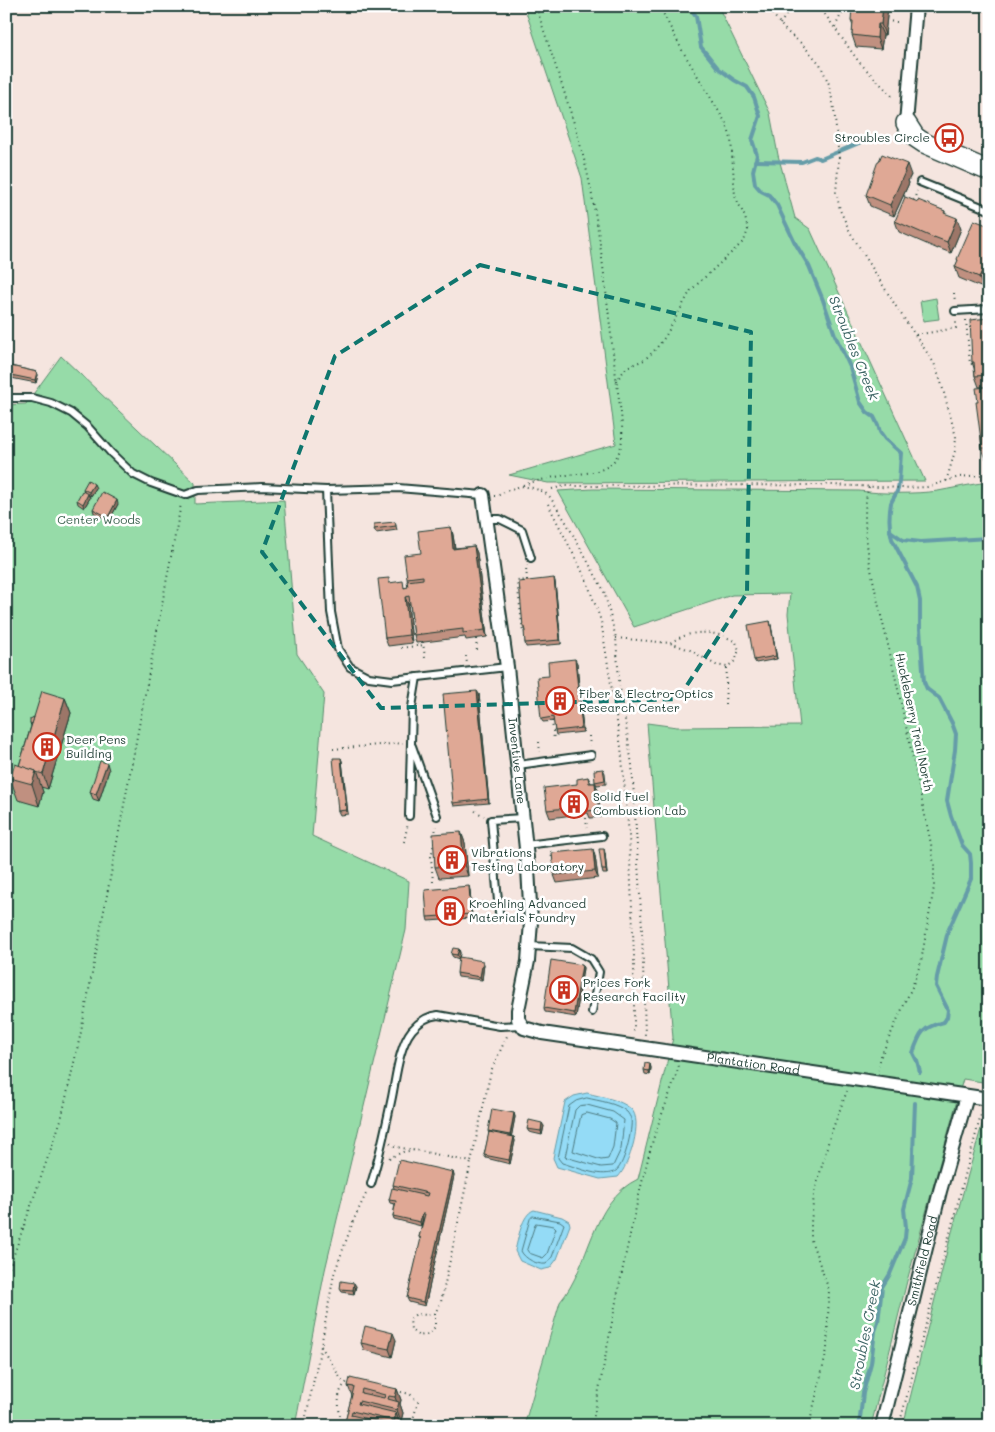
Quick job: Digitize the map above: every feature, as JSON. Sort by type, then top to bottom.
[{"type":"street","points":[[916,6],[906,123],[911,132],[924,143],[989,170]]},
{"type":"street","name":"Inventive Lane","points":[[483,495],[507,667],[523,818],[531,922],[529,946],[518,1010],[518,1019],[521,1025]]},
{"type":"street","name":"Plantation Road","points":[[521,1025],[529,1030],[542,1033],[967,1096],[986,1102]]},
{"type":"street","name":"Smithfield Road","points":[[882,1426],[940,1191],[967,1096]]},
{"type":"lane","points":[[920,182],[989,210]]},
{"type":"lane","points":[[955,311],[989,309]]},
{"type":"lane","points":[[6,398],[32,398],[51,403],[71,412],[133,474],[151,483],[185,495],[198,490],[262,487],[326,490],[398,488],[483,495]]},
{"type":"lane","points":[[326,490],[331,612],[338,649],[350,667],[369,677],[392,680],[507,667]]},
{"type":"lane","points":[[486,519],[500,520],[522,530],[531,558]]},
{"type":"lane","points":[[409,816],[412,707],[417,677]]},
{"type":"lane","points":[[411,742],[437,816]]},
{"type":"lane","points":[[518,765],[591,755]]},
{"type":"lane","points":[[499,913],[491,820],[523,818]]},
{"type":"lane","points":[[525,845],[602,836]]},
{"type":"lane","points":[[529,946],[572,948],[591,959],[599,972],[592,1012]]},
{"type":"lane","points":[[371,1184],[405,1042],[411,1031],[420,1021],[430,1016],[438,1015],[500,1026],[521,1025]]},
{"type":"path","points":[[483,495],[497,496],[539,479],[592,473],[604,469],[619,452],[623,434],[595,216],[588,177],[578,135],[536,6]]},
{"type":"path","points":[[616,381],[627,367],[644,360],[654,351],[665,337],[691,290],[744,241],[748,230],[745,217],[735,196],[731,140],[726,125],[682,50],[664,15],[655,6]]},
{"type":"path","points":[[766,6],[780,24],[820,64],[830,84],[839,158],[836,192],[840,210],[844,222],[897,308],[934,363],[956,437],[955,451],[946,482]]},
{"type":"path","points":[[780,24],[792,6]]},
{"type":"path","points":[[819,6],[859,62],[894,98]]},
{"type":"path","points":[[835,27],[845,6]]},
{"type":"path","points":[[886,21],[897,22]]},
{"type":"path","points":[[904,196],[914,200]]},
{"type":"path","points":[[966,325],[970,364],[976,364]]},
{"type":"path","points":[[916,335],[956,328]]},
{"type":"path","points":[[552,489],[565,486],[831,485],[904,488],[927,487],[973,475],[989,474]]},
{"type":"path","points":[[521,486],[544,492],[554,502],[604,591],[616,638],[619,681],[632,765],[638,843],[640,1048]]},
{"type":"path","name":"Huckleberry Trail North","points":[[869,487],[865,507],[867,543],[882,620],[932,844],[935,876],[931,910],[921,962],[912,987],[881,1056],[877,1075]]},
{"type":"path","points":[[6,1277],[61,1120],[81,1032],[178,517],[185,495]]},
{"type":"path","points":[[548,504],[586,579],[600,621],[621,747],[629,835],[634,956],[633,980],[640,1048]]},
{"type":"path","points":[[526,568],[527,580],[517,581],[522,633],[526,633],[526,635]]},
{"type":"path","points":[[616,638],[670,644],[690,650],[716,665],[727,666],[735,661],[739,650],[736,642],[714,632],[679,637],[670,644]]},
{"type":"path","points":[[476,639],[477,652]]},
{"type":"path","points":[[400,644],[400,648],[423,643],[425,658]]},
{"type":"path","points":[[726,704],[727,666]]},
{"type":"path","points":[[552,721],[554,740]]},
{"type":"path","points":[[333,749],[411,742]]},
{"type":"path","points":[[404,842],[409,816]]},
{"type":"path","points":[[433,882],[432,857],[437,816]]},
{"type":"path","points":[[551,849],[554,874],[556,874]]},
{"type":"path","points":[[471,904],[484,903]]},
{"type":"path","points":[[435,1313],[427,1315],[416,1314],[410,1319],[411,1330],[419,1336],[429,1334],[435,1327],[435,1313],[441,1302],[491,1071],[508,1034],[521,1025]]},
{"type":"path","points":[[592,1426],[622,1265],[648,1159],[673,1089],[682,1053]]},
{"type":"path","points":[[809,1426],[827,1350],[829,1290],[811,1240],[814,1195],[830,1136],[848,1086]]},
{"type":"path","points":[[899,1426],[955,1209],[986,1102]]},
{"type":"path","points":[[386,1122],[386,1136],[390,1144],[396,1147],[471,1162]]},
{"type":"path","points":[[389,1158],[403,1152],[416,1150]]},
{"type":"path","points":[[304,1426],[334,1274],[354,1218],[371,1184]]},
{"type":"path","points":[[321,1346],[344,1384]]},
{"type":"path","points":[[341,1426],[339,1392],[344,1384],[350,1380]]},
{"type":"path","points":[[393,1390],[410,1394],[418,1402],[411,1426]]},
{"type":"highlighted area","points":[[480,265],[751,332],[747,593],[678,699],[381,708],[262,552],[335,356]]},
{"type":"green space","points":[[524,6],[718,6],[770,113],[778,155],[795,218],[810,229],[925,481],[548,483],[509,475],[616,444],[582,178]]},
{"type":"green space","points":[[936,298],[939,319],[923,321],[920,301]]},
{"type":"green space","name":"Center Woods","points":[[61,356],[195,483],[195,504],[284,500],[297,654],[324,694],[312,836],[409,881],[406,930],[325,1270],[295,1426],[6,1426],[6,405],[26,404]]},
{"type":"green space","points":[[989,482],[989,1083],[963,1079],[907,1281],[871,1426],[524,1426],[560,1302],[579,1270],[600,1218],[622,1189],[638,1179],[673,1038],[647,723],[677,727],[800,726],[788,614],[790,594],[732,595],[634,627],[558,491],[593,489],[910,493],[938,491]]},
{"type":"green space","points":[[989,1100],[989,1426],[903,1426],[950,1239]]},
{"type":"water","points":[[587,1093],[621,1103],[631,1109],[635,1115],[636,1132],[634,1143],[618,1177],[600,1179],[557,1167],[553,1158],[565,1102],[574,1096]]},
{"type":"water","points":[[534,1210],[562,1217],[569,1221],[570,1225],[557,1259],[550,1268],[541,1270],[520,1261],[515,1251],[526,1216]]},
{"type":"building","points":[[852,6],[883,6],[881,24],[878,24],[877,38],[852,35]]},
{"type":"building","points":[[882,154],[907,164],[890,205],[866,195]]},
{"type":"building","points":[[905,197],[918,202],[918,200],[957,218],[947,242],[895,221]]},
{"type":"building","points":[[974,220],[989,226],[989,258],[979,277],[955,267]]},
{"type":"building","points":[[989,318],[989,375],[975,376],[974,362],[972,362],[970,320]]},
{"type":"building","points":[[6,365],[37,372],[35,380],[6,374]]},
{"type":"building","points":[[989,387],[989,448],[982,448],[976,388]]},
{"type":"building","points":[[88,480],[94,484],[89,492],[83,489]]},
{"type":"building","points":[[82,491],[88,494],[83,504],[77,500]]},
{"type":"building","points":[[102,492],[117,500],[108,517],[93,509]]},
{"type":"building","points":[[395,522],[396,526],[374,529],[374,524]]},
{"type":"building","points":[[451,527],[453,549],[474,546],[485,630],[463,633],[463,629],[414,635],[409,596],[405,597],[409,635],[385,638],[378,579],[389,578],[389,583],[403,581],[404,588],[408,587],[407,581],[423,579],[423,576],[407,578],[404,555],[421,553],[418,531]]},
{"type":"building","points":[[554,578],[560,640],[525,643],[524,631],[526,631],[525,627],[523,627],[519,582]]},
{"type":"building","points":[[770,621],[776,656],[754,660],[748,625]]},
{"type":"building","name":"Fiber & Electro-Optics Research Center","points":[[575,659],[582,728],[555,731],[553,717],[541,719],[537,677],[549,676],[548,662]]},
{"type":"building","points":[[42,691],[65,698],[43,774],[19,766]]},
{"type":"building","points":[[477,691],[488,799],[453,803],[443,694]]},
{"type":"building","points":[[34,717],[32,724],[30,719]]},
{"type":"building","points":[[333,758],[341,758],[346,810],[338,811]]},
{"type":"building","points":[[100,761],[107,763],[96,794],[90,792]]},
{"type":"building","points":[[15,764],[36,771],[32,784],[10,778]]},
{"type":"building","points":[[603,769],[605,780],[595,782],[594,770]]},
{"type":"building","name":"Solid Fuel Combustion Lab","points":[[588,777],[589,783],[595,783],[598,810],[587,811],[586,806],[547,810],[544,788],[577,784],[577,779]]},
{"type":"building","points":[[461,832],[464,865],[435,867],[433,834]]},
{"type":"building","points":[[593,849],[595,871],[554,875],[552,853]]},
{"type":"building","points":[[599,849],[604,849],[606,870],[602,870]]},
{"type":"building","name":"Kroehling Advanced Materials Foundry","points":[[469,886],[471,914],[427,917],[425,890]]},
{"type":"building","points":[[453,948],[459,949],[457,955],[451,954]]},
{"type":"building","points":[[459,957],[483,961],[480,977],[457,973]]},
{"type":"building","name":"Prices Fork Research Facility","points":[[551,960],[582,965],[574,1013],[544,1008]]},
{"type":"building","points":[[645,1063],[650,1064],[649,1071],[644,1070]]},
{"type":"building","points":[[492,1109],[514,1113],[510,1135],[488,1131]]},
{"type":"building","points":[[529,1120],[542,1123],[541,1131],[527,1129]]},
{"type":"building","points":[[489,1132],[514,1137],[509,1160],[484,1155]]},
{"type":"building","points":[[399,1160],[453,1172],[423,1302],[407,1298],[425,1214],[422,1214],[420,1222],[393,1216],[396,1201],[389,1200],[392,1188],[427,1196],[428,1193],[393,1185]]},
{"type":"building","points":[[341,1281],[354,1283],[353,1290],[340,1289]]},
{"type":"building","points":[[365,1326],[393,1333],[389,1349],[361,1343]]},
{"type":"building","points":[[350,1378],[397,1389],[395,1397],[389,1396],[388,1399],[399,1402],[397,1410],[359,1401],[358,1404],[396,1413],[394,1421],[352,1411],[351,1415],[393,1426],[362,1426],[345,1422],[354,1387],[348,1386]],"holes":[[[362,1389],[385,1395],[384,1398],[361,1393]]]},
{"type":"waterway","name":"Stroubles Creek","points":[[689,6],[696,16],[701,47],[718,68],[747,87],[754,97],[760,116],[752,140],[757,155],[753,171],[755,184],[761,191],[769,195],[777,205],[795,243],[809,266],[835,335],[850,367],[860,402],[867,412],[874,417],[885,439],[901,453],[898,489],[890,507],[891,535],[917,587],[920,601],[924,682],[927,689],[939,698],[956,734],[947,801],[962,845],[970,854],[971,863],[971,879],[948,931],[937,977],[936,986],[948,1010],[947,1017],[944,1022],[927,1028],[920,1035],[913,1053],[920,1072]]},
{"type":"waterway","points":[[755,161],[802,162],[815,157],[821,159],[859,143]]},
{"type":"waterway","points":[[890,531],[903,540],[921,542],[989,538]]},
{"type":"waterway","name":"Stroubles Creek","points":[[859,1426],[863,1393],[871,1363],[878,1322],[882,1287],[890,1274],[905,1238],[904,1209],[912,1178],[915,1103]]},
{"type":"place","name":"Stroubles Circle","points":[[949,138]]},
{"type":"place","name":"Fiber & Electro-Optics Research Center","points":[[560,701]]},
{"type":"place","name":"Deer Pens Building","points":[[47,747]]},
{"type":"place","name":"Solid Fuel Combustion Lab","points":[[574,804]]},
{"type":"place","name":"Vibrations Testing Laboratory","points":[[452,860]]},
{"type":"place","name":"Kroehling Advanced Materials Foundry","points":[[450,911]]},
{"type":"place","name":"Prices Fork Research Facility","points":[[564,990]]}]
